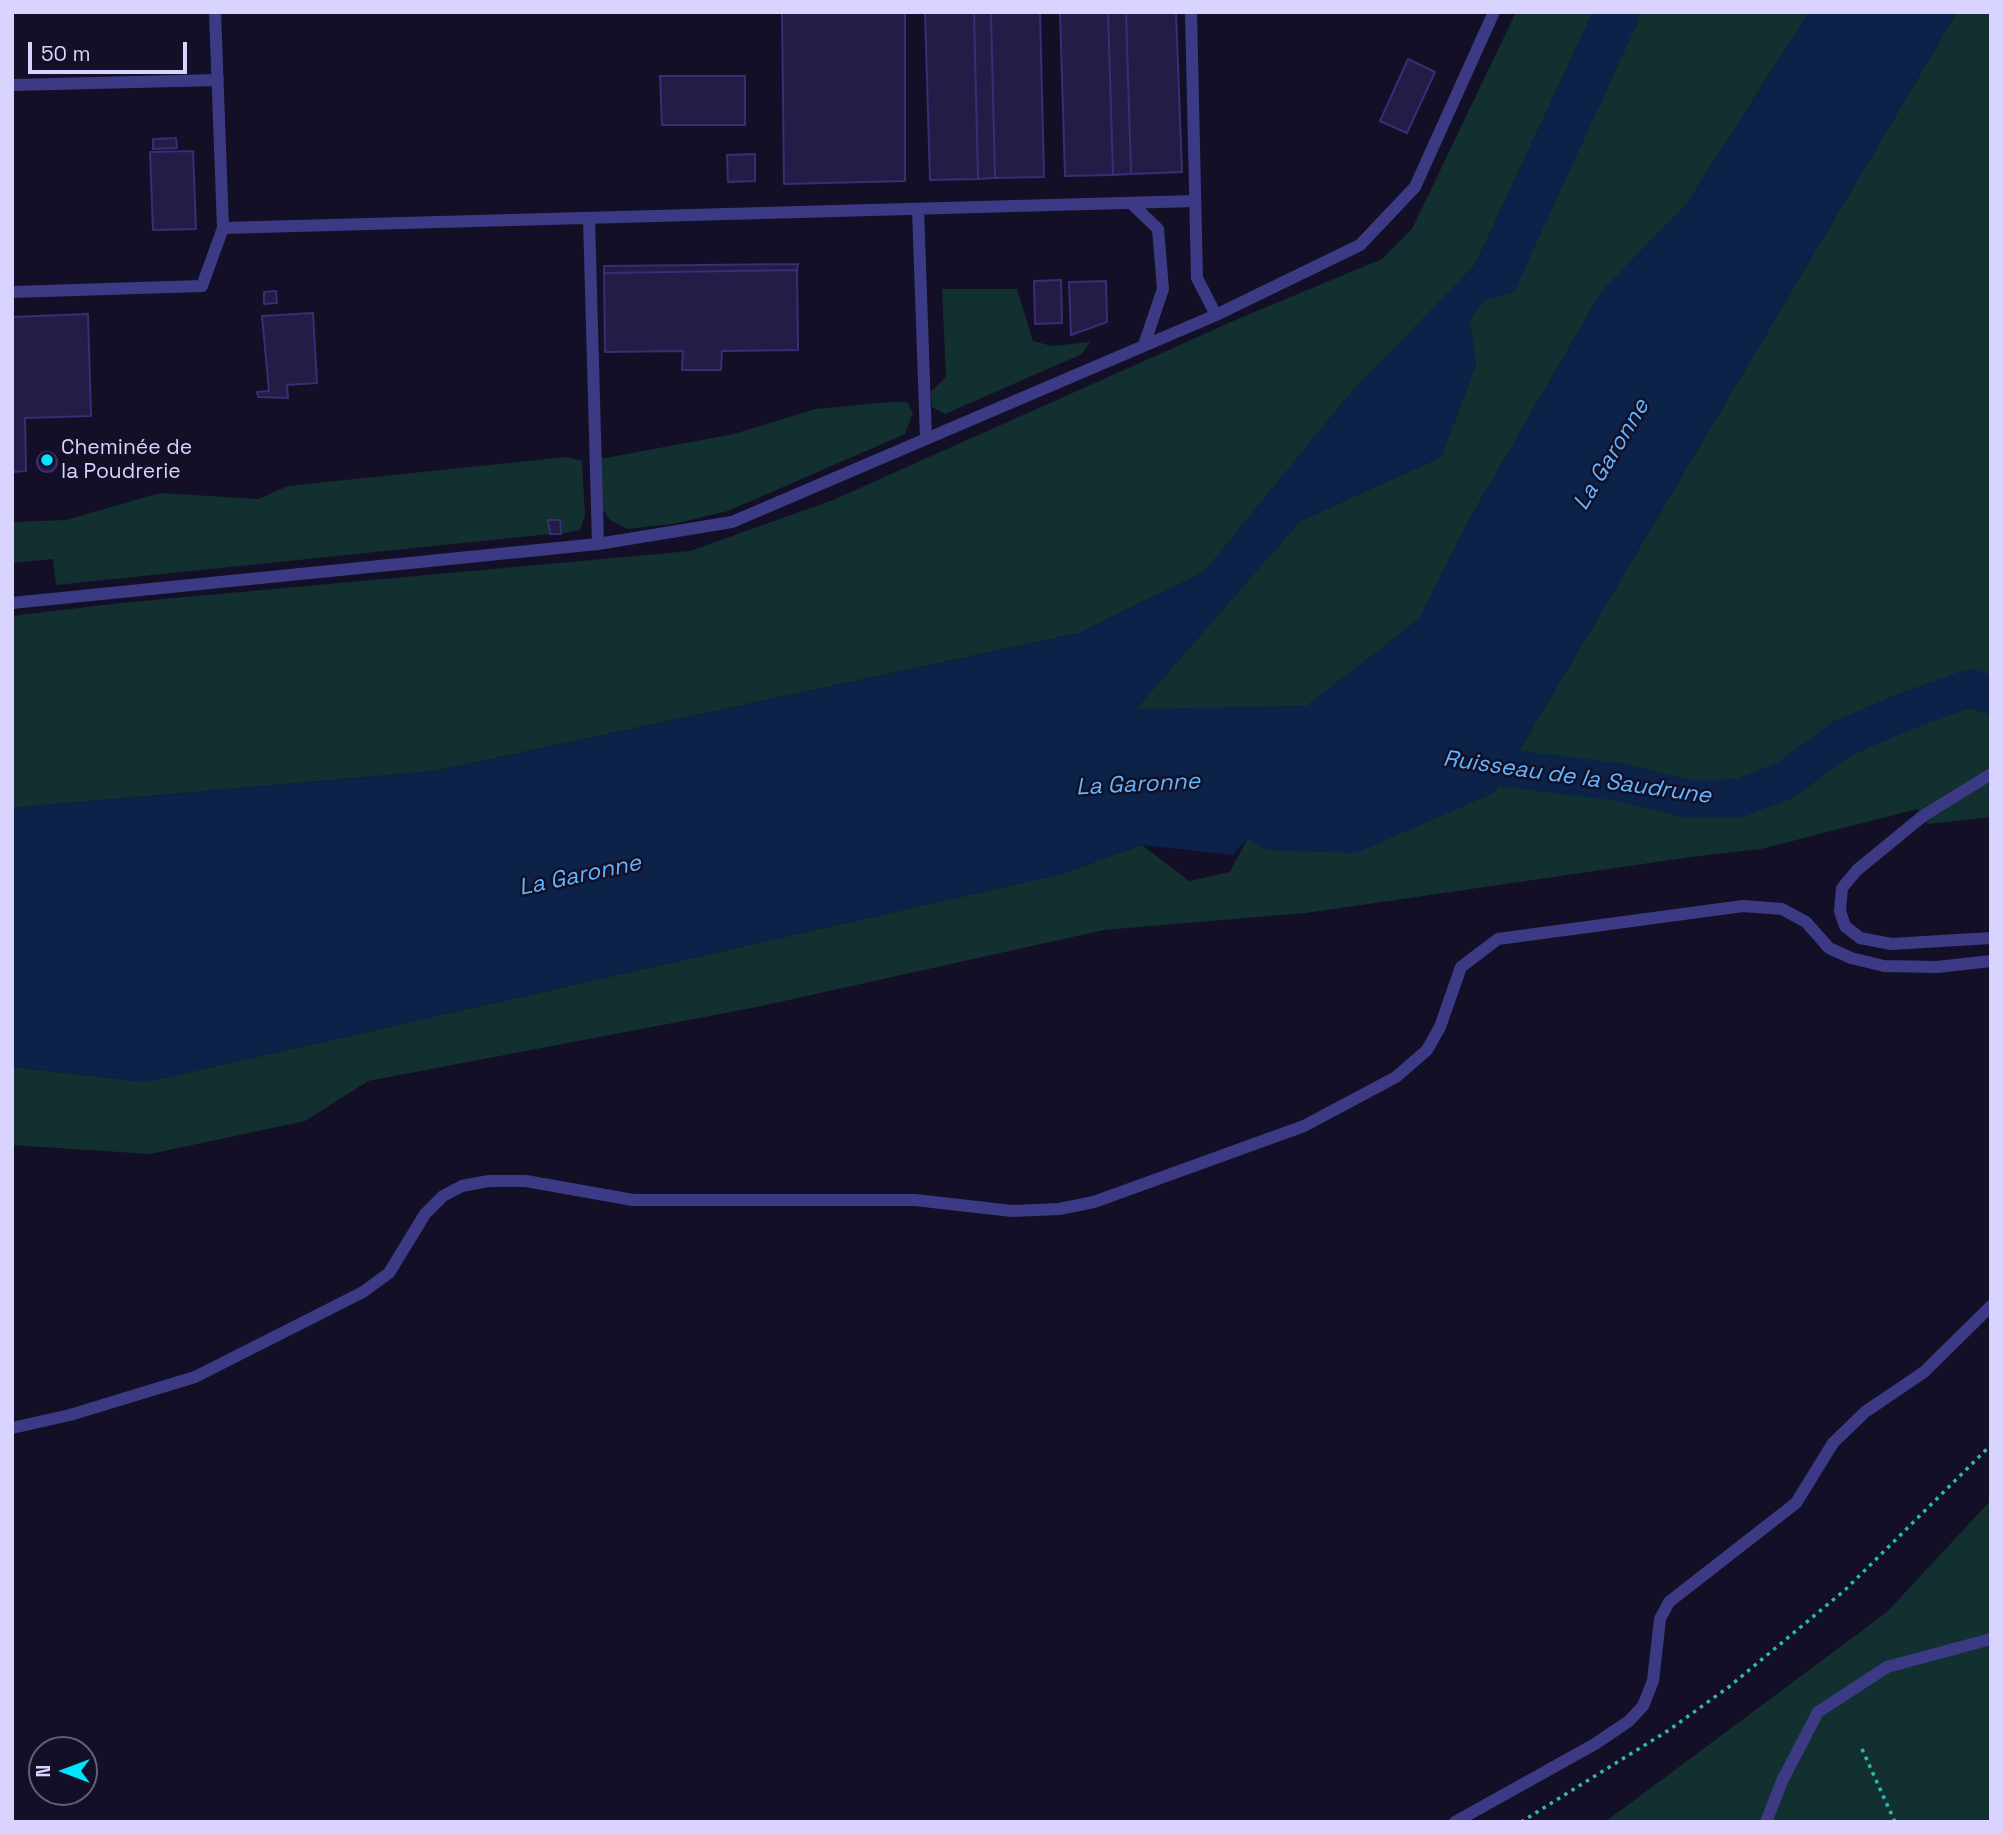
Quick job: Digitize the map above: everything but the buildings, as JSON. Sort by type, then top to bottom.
[{"type":"lane","points":[[12,292],[202,286],[223,228],[215,12]]},
{"type":"lane","points":[[1191,12],[1197,278],[1216,315]]},
{"type":"lane","points":[[12,603],[597,544],[732,522],[1216,315],[1360,245],[1415,187],[1494,12]]},
{"type":"lane","points":[[12,85],[218,80]]},
{"type":"lane","points":[[223,228],[1195,201]]},
{"type":"lane","points":[[1131,203],[1158,229],[1163,289],[1144,345]]},
{"type":"lane","points":[[918,209],[926,439]]},
{"type":"lane","points":[[589,218],[597,544]]},
{"type":"lane","points":[[1991,774],[1923,816],[1857,870],[1842,888],[1840,911],[1845,926],[1860,938],[1891,944],[1991,939]]},
{"type":"lane","points":[[12,1427],[70,1415],[195,1377],[363,1292],[389,1273],[425,1214],[443,1196],[462,1186],[489,1181],[526,1181],[633,1200],[915,1200],[1012,1211],[1059,1209],[1094,1202],[1304,1126],[1396,1077],[1427,1050],[1440,1027],[1461,967],[1498,939],[1742,906],[1782,909],[1806,922],[1829,948],[1873,964],[1937,967],[1991,961]]},
{"type":"lane","points":[[1455,1822],[1595,1744],[1629,1721],[1643,1706],[1653,1681],[1660,1619],[1669,1602],[1796,1503],[1833,1443],[1865,1412],[1924,1373],[1991,1306]]},
{"type":"lane","points":[[1766,1822],[1782,1781],[1818,1712],[1887,1667],[1991,1639]]},
{"type":"path","points":[[1521,1822],[1669,1730],[1730,1686],[1844,1590],[1991,1445]]},
{"type":"path","points":[[1862,1749],[1895,1822]]},
{"type":"green space","points":[[1516,12],[1593,12],[1475,265],[1348,396],[1204,572],[1079,633],[435,771],[12,808],[12,616],[120,603],[690,551],[833,500],[1240,318],[1382,259],[1412,229]]},
{"type":"green space","points":[[1639,12],[1809,12],[1686,205],[1602,291],[1469,520],[1419,619],[1307,706],[1135,710],[1300,521],[1441,457],[1476,364],[1469,320],[1485,300],[1637,24]]},
{"type":"green space","points":[[1957,12],[1991,12],[1991,817],[1928,824],[1917,809],[1761,849],[1306,913],[1104,930],[757,1007],[368,1081],[305,1121],[150,1154],[12,1145],[12,1067],[146,1082],[1061,874],[1142,845],[1189,881],[1230,872],[1247,839],[1494,793]]},
{"type":"green space","points":[[942,289],[1017,289],[1033,341],[1052,346],[1090,342],[1082,354],[945,414],[932,407],[931,392],[946,377]]},
{"type":"green space","points":[[907,402],[913,413],[905,434],[728,511],[673,524],[627,529],[610,520],[601,507],[600,459],[734,434],[815,409]]},
{"type":"green space","points":[[566,457],[582,461],[585,516],[580,530],[561,534],[549,521],[550,534],[56,585],[53,559],[12,563],[12,522],[66,520],[160,493],[258,499],[288,486]]},
{"type":"green space","points":[[1991,1500],[1991,1822],[1605,1822],[1887,1612]]},
{"type":"water","name":"La Garonne","points":[[1593,12],[1639,12],[1637,24],[1514,292],[1485,300],[1469,320],[1476,364],[1441,457],[1300,521],[1136,709],[1307,706],[1419,619],[1469,520],[1602,291],[1686,205],[1809,12],[1957,12],[1494,793],[1356,853],[1266,850],[1247,839],[1233,855],[1142,845],[1061,874],[146,1082],[12,1067],[12,808],[435,771],[1079,633],[1204,572],[1348,396],[1475,265]]},
{"type":"waterway","name":"Ruisseau de la Saudrune","points":[[1457,762],[1619,782],[1690,799],[1739,798],[1784,781],[1843,738],[1904,712],[1970,688],[1991,695]]},
{"type":"place","name":"Cheminée de la Poudrerie","points":[[47,460]]}]
